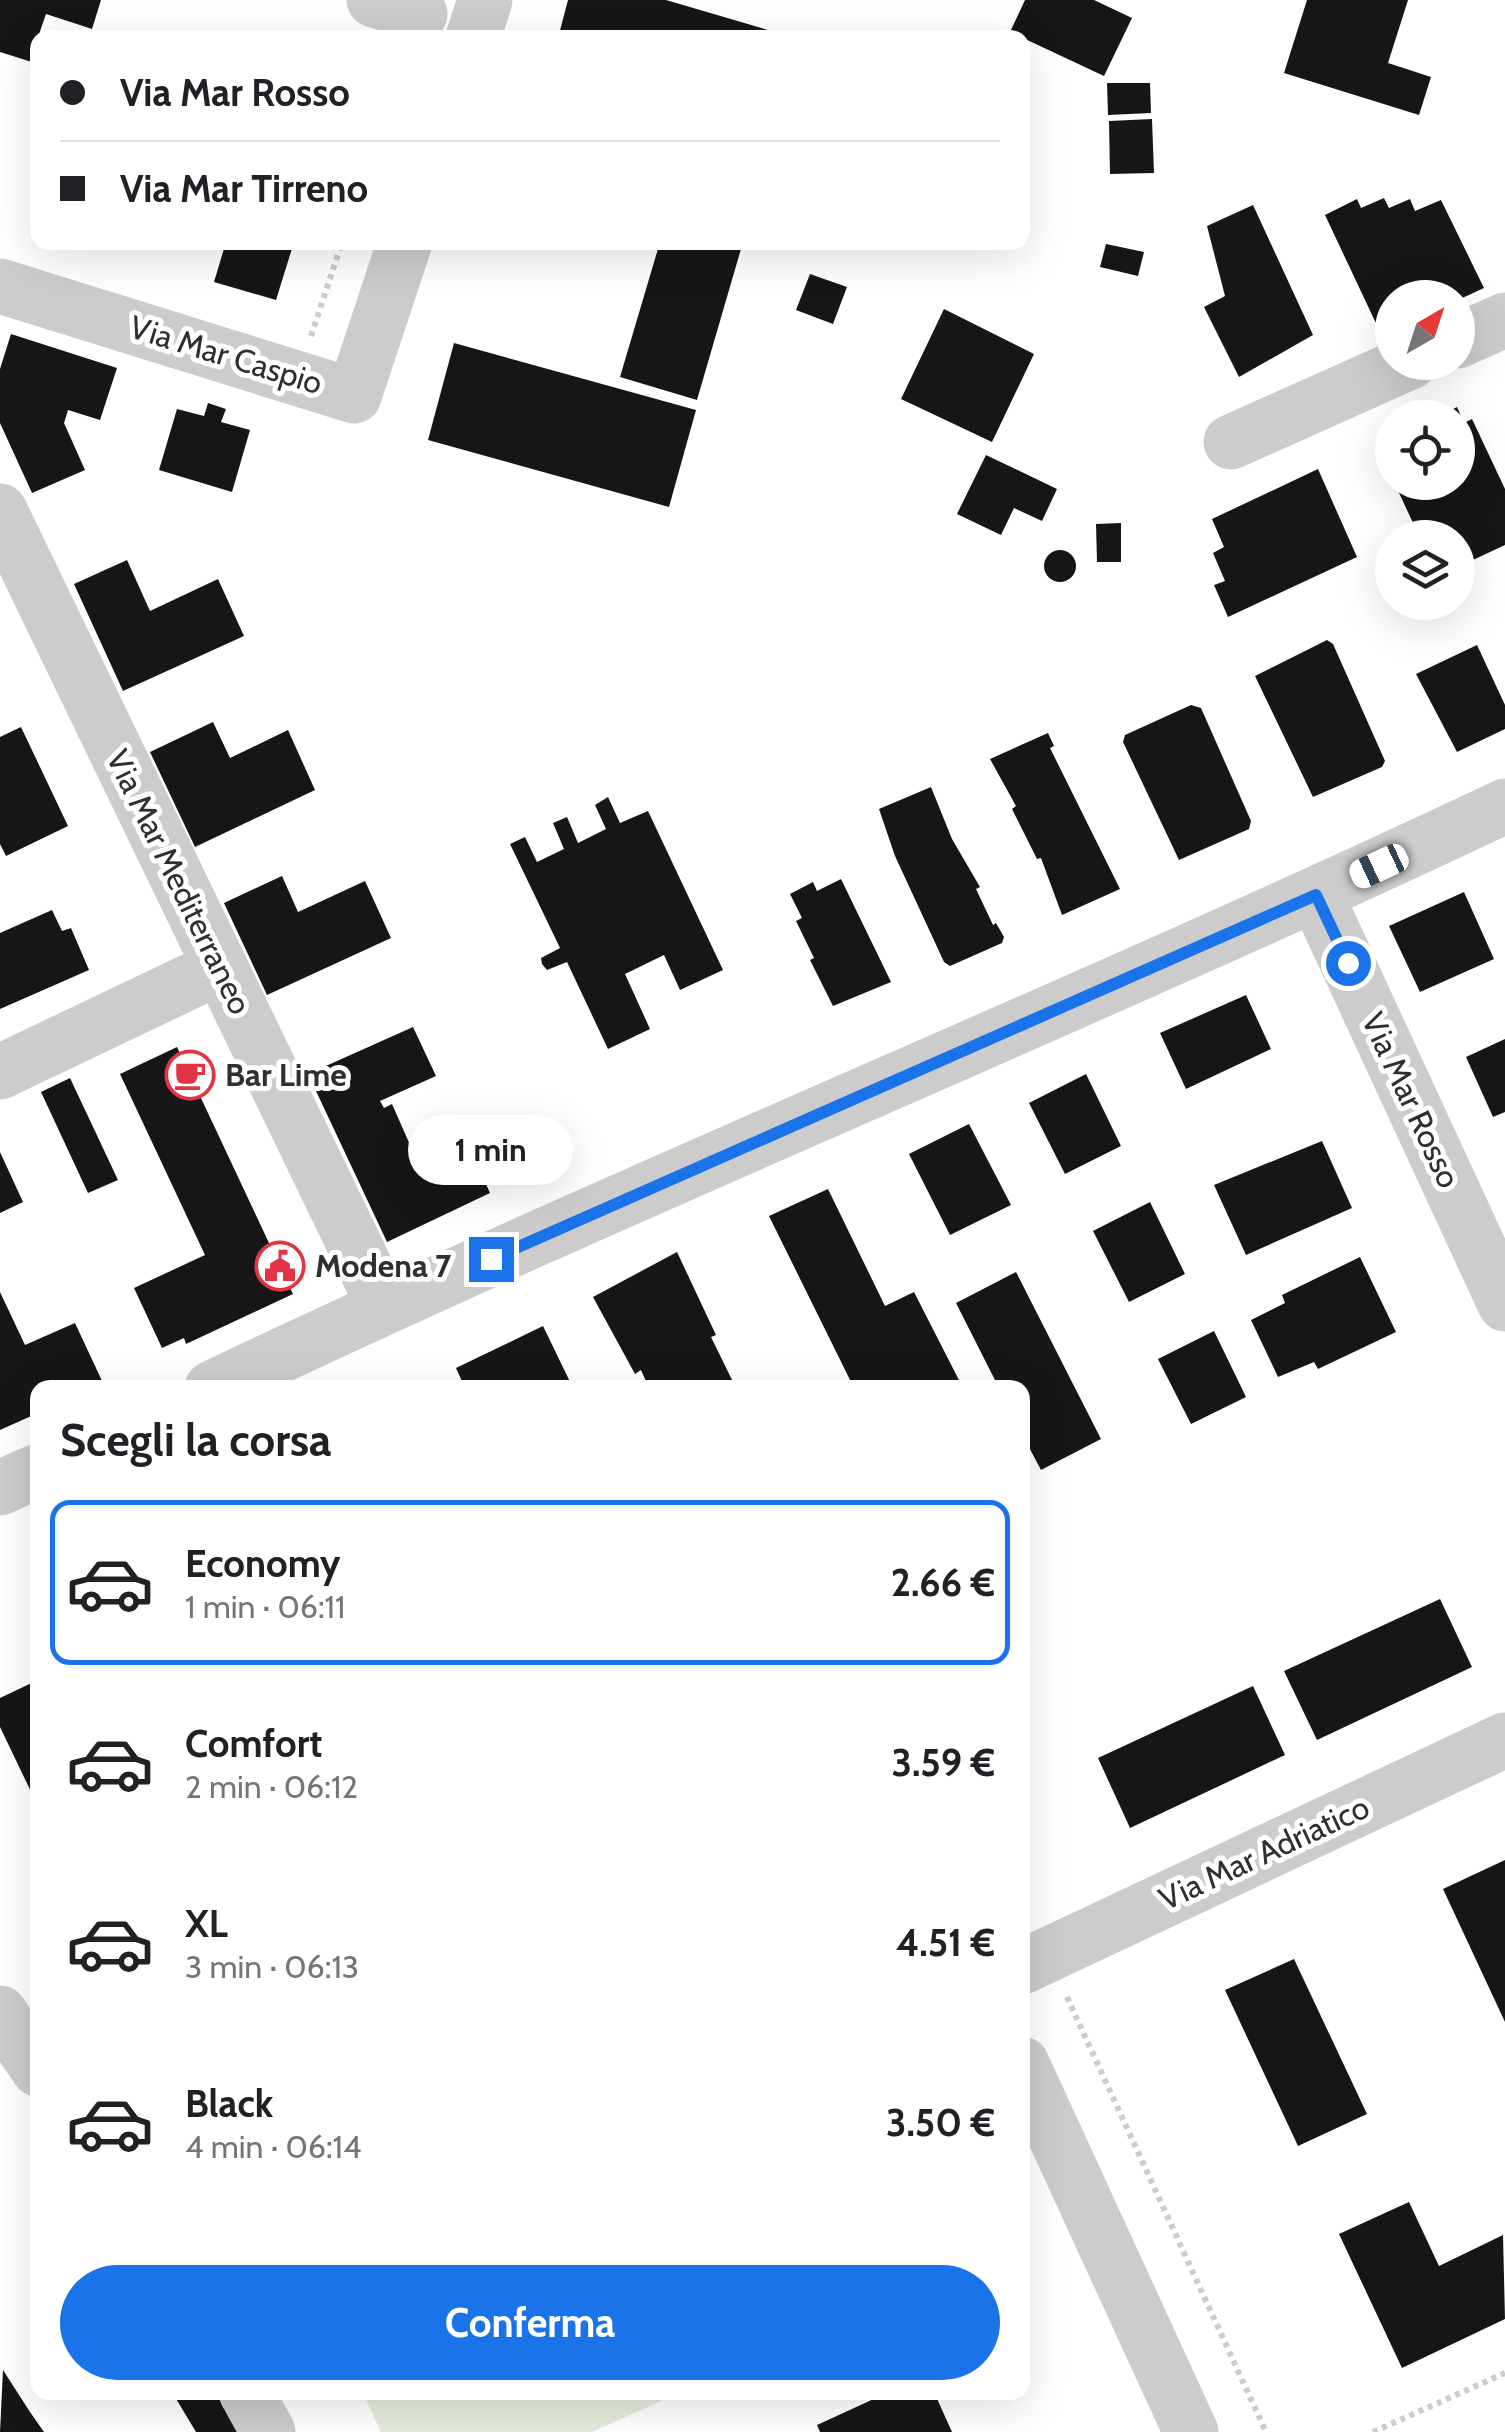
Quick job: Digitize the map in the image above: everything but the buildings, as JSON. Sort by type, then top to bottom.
[{"type":"street","points":[[475,30],[485,0]]},
{"type":"street","name":"Via Mar Caspio","points":[[0,286],[354,396],[402,250]]},
{"type":"street","points":[[1475,333],[1505,320]]},
{"type":"street","points":[[1231,442],[1375,378]]},
{"type":"street","name":"Via Mar Mediterraneo","points":[[0,511],[384,1306]]},
{"type":"street","points":[[229,1380],[384,1306],[1316,895],[1505,806]]},
{"type":"street","name":"Via Mar Rosso","points":[[1316,895],[1505,1304]]},
{"type":"street","points":[[0,1072],[220,967]]},
{"type":"street","points":[[0,1488],[30,1474]]},
{"type":"street","name":"Via Mar Adriatico","points":[[1035,1961],[1505,1740]]},
{"type":"street","points":[[0,2013],[30,2057]]},
{"type":"street","points":[[1030,2081],[1191,2432]]},
{"type":"street","points":[[250,2400],[268,2432]]},
{"type":"path","points":[[297,376],[339,250]]},
{"type":"path","points":[[1035,1961],[1266,2432]]},
{"type":"path","points":[[1373,2432],[1505,2373]]},
{"type":"green space","points":[[366,2400],[663,2400],[592,2432],[381,2432]]},
{"type":"place","name":"Bar Lime","points":[[190,1075]]},
{"type":"place","name":"Modena 7","points":[[280,1266]]},
{"type":"route","points":[[491,1259],[1316,895],[1348,963]]}]
